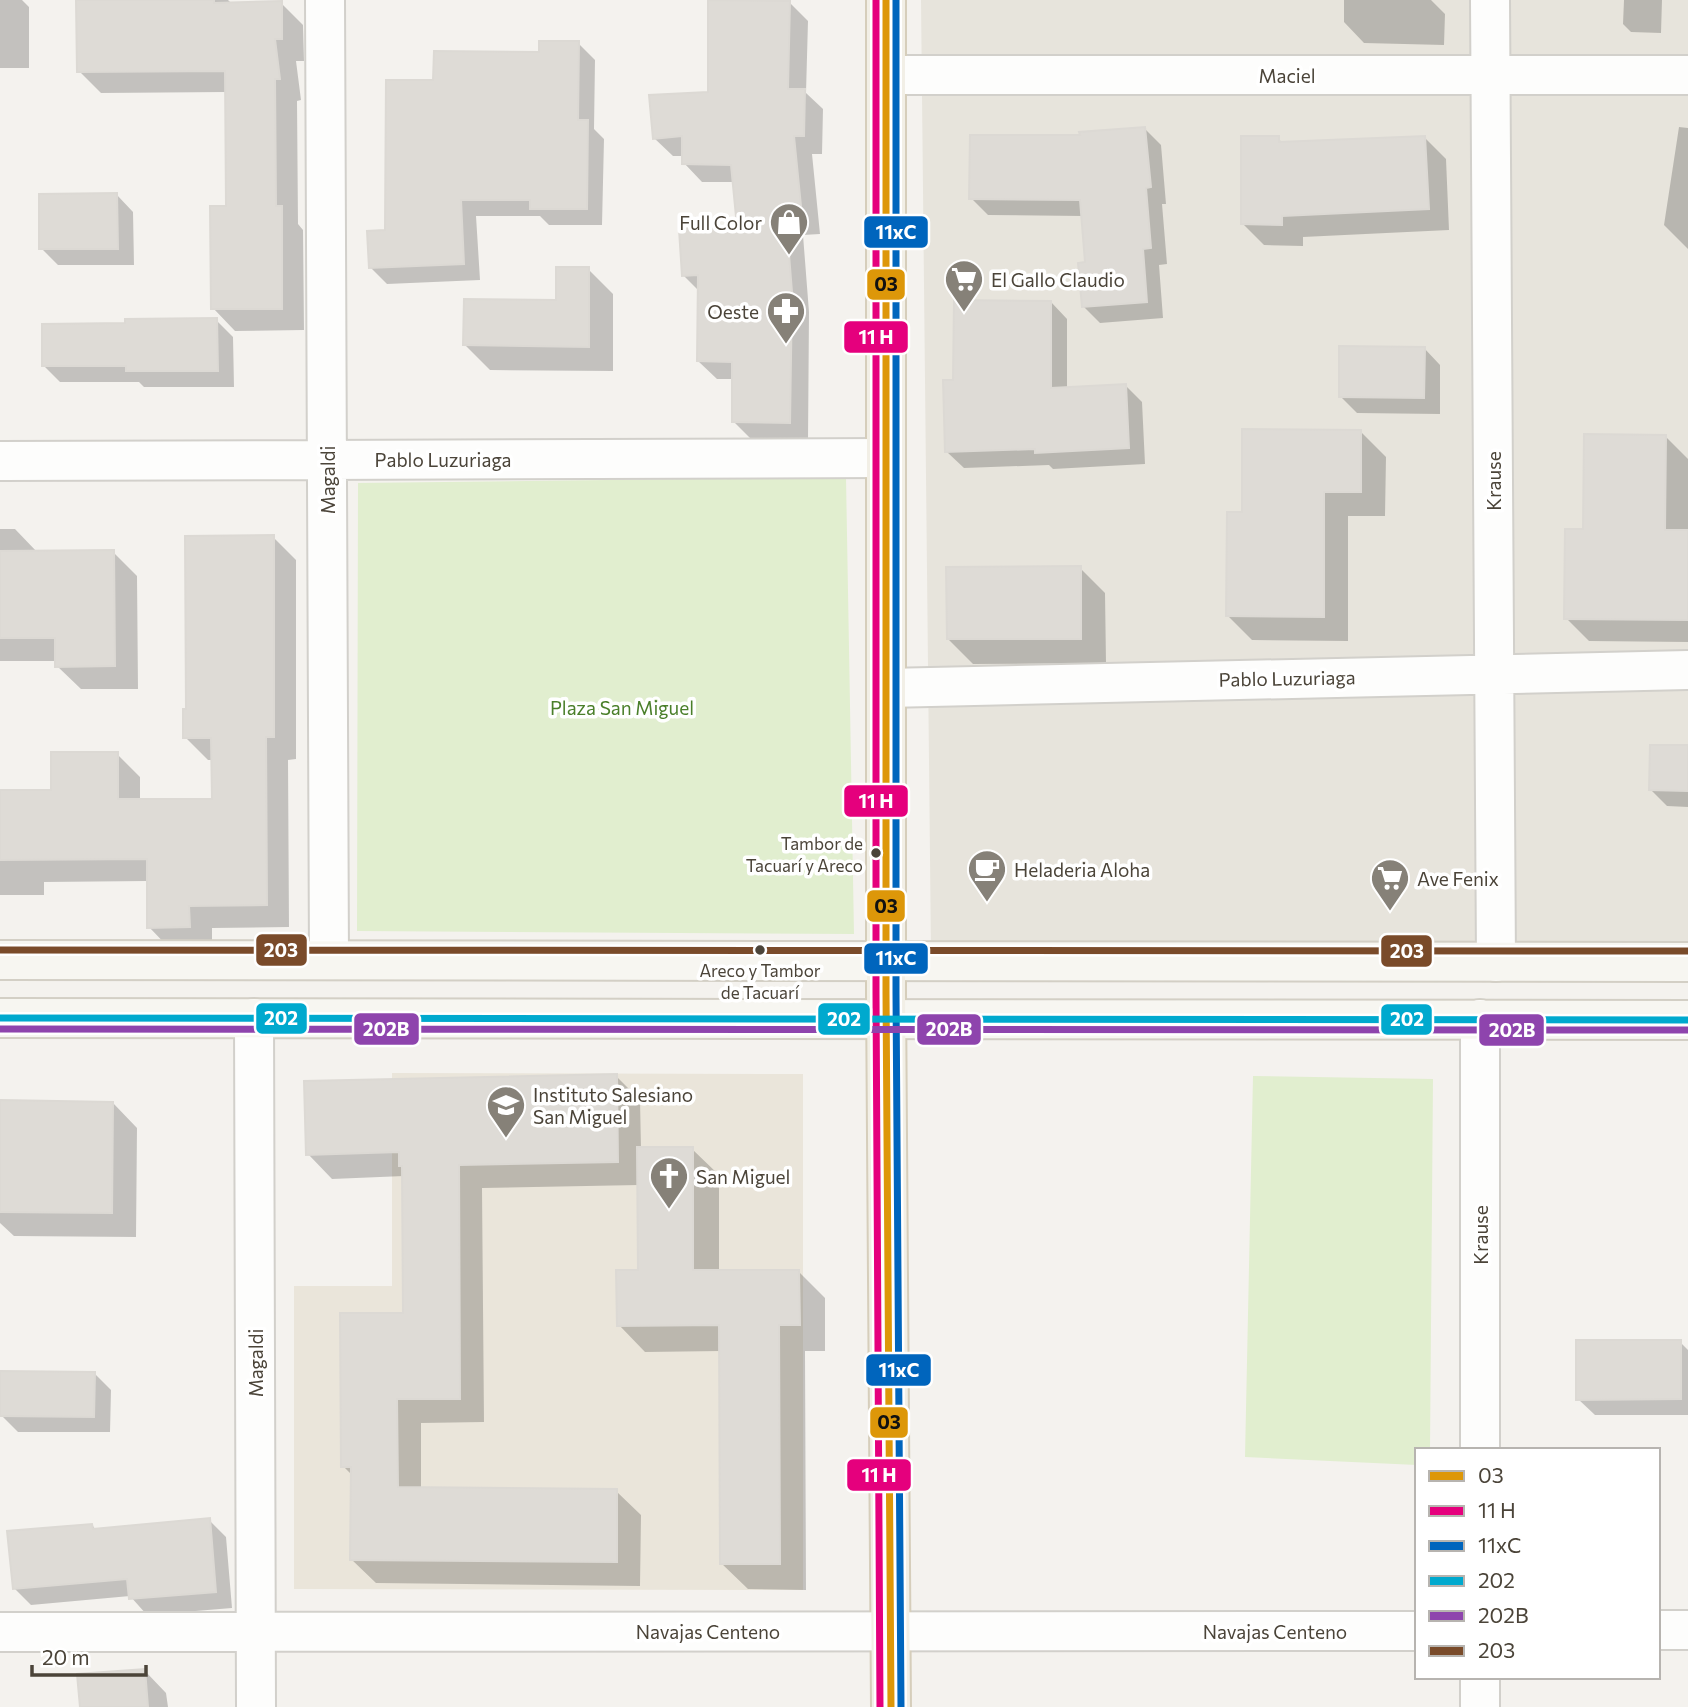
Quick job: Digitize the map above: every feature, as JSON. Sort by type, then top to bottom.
[{"type":"main road","points":[[886,0],[891,1707]]},
{"type":"main road","points":[[0,960],[1688,962]]},
{"type":"main road","points":[[0,1018],[1688,1020]]},
{"type":"street","name":"Magaldi","points":[[325,0],[329,960]]},
{"type":"street","name":"Krause","points":[[1490,0],[1496,962]]},
{"type":"street","name":"Maciel","points":[[886,75],[1688,75]]},
{"type":"street","name":"Pablo Luzuriaga","points":[[0,461],[886,458]]},
{"type":"street","name":"Pablo Luzuriaga","points":[[887,688],[1688,670]]},
{"type":"street","name":"Magaldi","points":[[254,1018],[257,1707]]},
{"type":"street","name":"Krause","points":[[1480,1019],[1480,1448]]},
{"type":"street","name":"Navajas Centeno","points":[[0,1632],[1415,1630]]},
{"type":"street","points":[[1660,1630],[1688,1630]]},
{"type":"street","points":[[1480,1679],[1480,1707]]},
{"type":"shaded area","points":[[921,0],[1688,0],[1688,954],[931,952]]},
{"type":"shaded area","points":[[392,1073],[803,1074],[803,1590],[294,1589],[294,1286],[392,1286]]},
{"type":"green space","name":"Plaza San Miguel","points":[[846,477],[854,934],[357,931],[358,483]]},
{"type":"green space","points":[[1253,1076],[1433,1079],[1430,1448],[1415,1448],[1415,1465],[1245,1457]]},
{"type":"building","points":[[76,0],[214,0],[214,3],[282,1],[282,39],[275,39],[280,79],[275,79],[276,206],[282,206],[282,309],[211,309],[210,206],[226,206],[225,71],[77,72]]},
{"type":"building","points":[[708,0],[790,1],[788,89],[805,89],[804,136],[794,136],[802,216],[786,217],[792,292],[790,423],[732,422],[732,362],[697,361],[698,275],[682,276],[679,229],[737,227],[731,165],[682,164],[682,136],[653,139],[649,95],[708,92]]},
{"type":"building","points":[[539,41],[579,41],[578,120],[588,120],[587,209],[530,209],[530,200],[461,200],[464,264],[369,268],[367,231],[385,230],[386,80],[433,80],[434,51],[539,52]]},
{"type":"building","points":[[1145,127],[1151,187],[1146,188],[1151,248],[1143,249],[1147,302],[1082,307],[1078,263],[1085,262],[1080,200],[969,199],[970,135],[1080,135],[1079,132]]},
{"type":"building","points":[[1241,136],[1279,136],[1279,142],[1425,136],[1429,209],[1282,216],[1282,225],[1241,224]]},
{"type":"building","points":[[117,193],[118,249],[39,249],[39,194]]},
{"type":"building","points":[[556,267],[589,267],[589,347],[463,345],[464,299],[556,300]]},
{"type":"building","points":[[954,300],[1051,301],[1051,388],[1126,384],[1129,448],[1035,453],[1035,449],[945,452],[943,380],[953,380]]},
{"type":"building","points":[[217,318],[218,371],[126,371],[126,366],[42,366],[42,324],[125,323],[125,319]]},
{"type":"building","points":[[1339,346],[1425,347],[1424,398],[1339,397]]},
{"type":"building","points":[[1242,429],[1361,430],[1361,492],[1324,492],[1324,617],[1226,616],[1227,512],[1242,512]]},
{"type":"building","points":[[1584,434],[1666,435],[1665,530],[1688,530],[1688,620],[1564,619],[1565,529],[1583,529]]},
{"type":"building","points":[[274,535],[274,737],[266,737],[267,905],[189,906],[190,927],[147,928],[147,859],[0,860],[0,790],[51,790],[51,752],[118,752],[118,799],[212,799],[211,738],[183,738],[183,709],[186,709],[185,536]]},
{"type":"building","points":[[114,550],[115,666],[55,667],[55,638],[0,638],[0,551]]},
{"type":"building","points":[[1081,566],[1081,639],[947,639],[946,567]]},
{"type":"building","points":[[1650,745],[1688,745],[1688,791],[1649,790]]},
{"type":"building","points":[[617,1074],[618,1162],[459,1165],[460,1399],[397,1399],[398,1487],[617,1489],[617,1562],[350,1560],[351,1467],[341,1467],[340,1313],[403,1313],[402,1166],[399,1166],[399,1152],[306,1155],[304,1081]]},
{"type":"building","points":[[0,1100],[113,1102],[112,1213],[0,1212]]},
{"type":"building","points":[[637,1147],[693,1147],[693,1270],[799,1270],[800,1325],[779,1325],[780,1564],[720,1564],[719,1325],[617,1326],[616,1270],[638,1270]]},
{"type":"building","points":[[1576,1340],[1681,1340],[1681,1399],[1576,1400]]},
{"type":"building","points":[[0,1371],[95,1372],[94,1417],[0,1416]]},
{"type":"building","points":[[210,1518],[216,1592],[129,1599],[127,1579],[13,1589],[7,1531],[92,1524],[93,1529]]},
{"type":"building","points":[[145,1669],[148,1707],[80,1707],[77,1674]]},
{"type":"transit line","points":[[876,0],[876,993],[880,1707]]},
{"type":"transit line","name":"03","points":[[886,0],[886,993],[891,1707]]},
{"type":"transit line","name":"11xC","points":[[896,0],[896,993],[901,1707]]},
{"type":"transit line","name":"203","points":[[0,950],[1688,951]]},
{"type":"transit line","name":"202","points":[[0,1018],[1688,1020]]},
{"type":"transit line","name":"202B","points":[[0,1029],[1688,1030]]},
{"type":"place","name":"Full Color","points":[[789,256]]},
{"type":"place","name":"El Gallo Claudio","points":[[964,313]]},
{"type":"place","name":"Oeste","points":[[786,345]]},
{"type":"place","name":"Tambor de Tacuarí y Areco","points":[[876,853]]},
{"type":"place","name":"Heladeria Aloha","points":[[987,903]]},
{"type":"place","name":"Ave Fenix","points":[[1390,912]]},
{"type":"place","name":"Areco y Tambor de Tacuarí","points":[[760,950]]},
{"type":"place","name":"Instituto Salesiano San Miguel","points":[[506,1139]]},
{"type":"place","name":"San Miguel","points":[[669,1210]]}]
